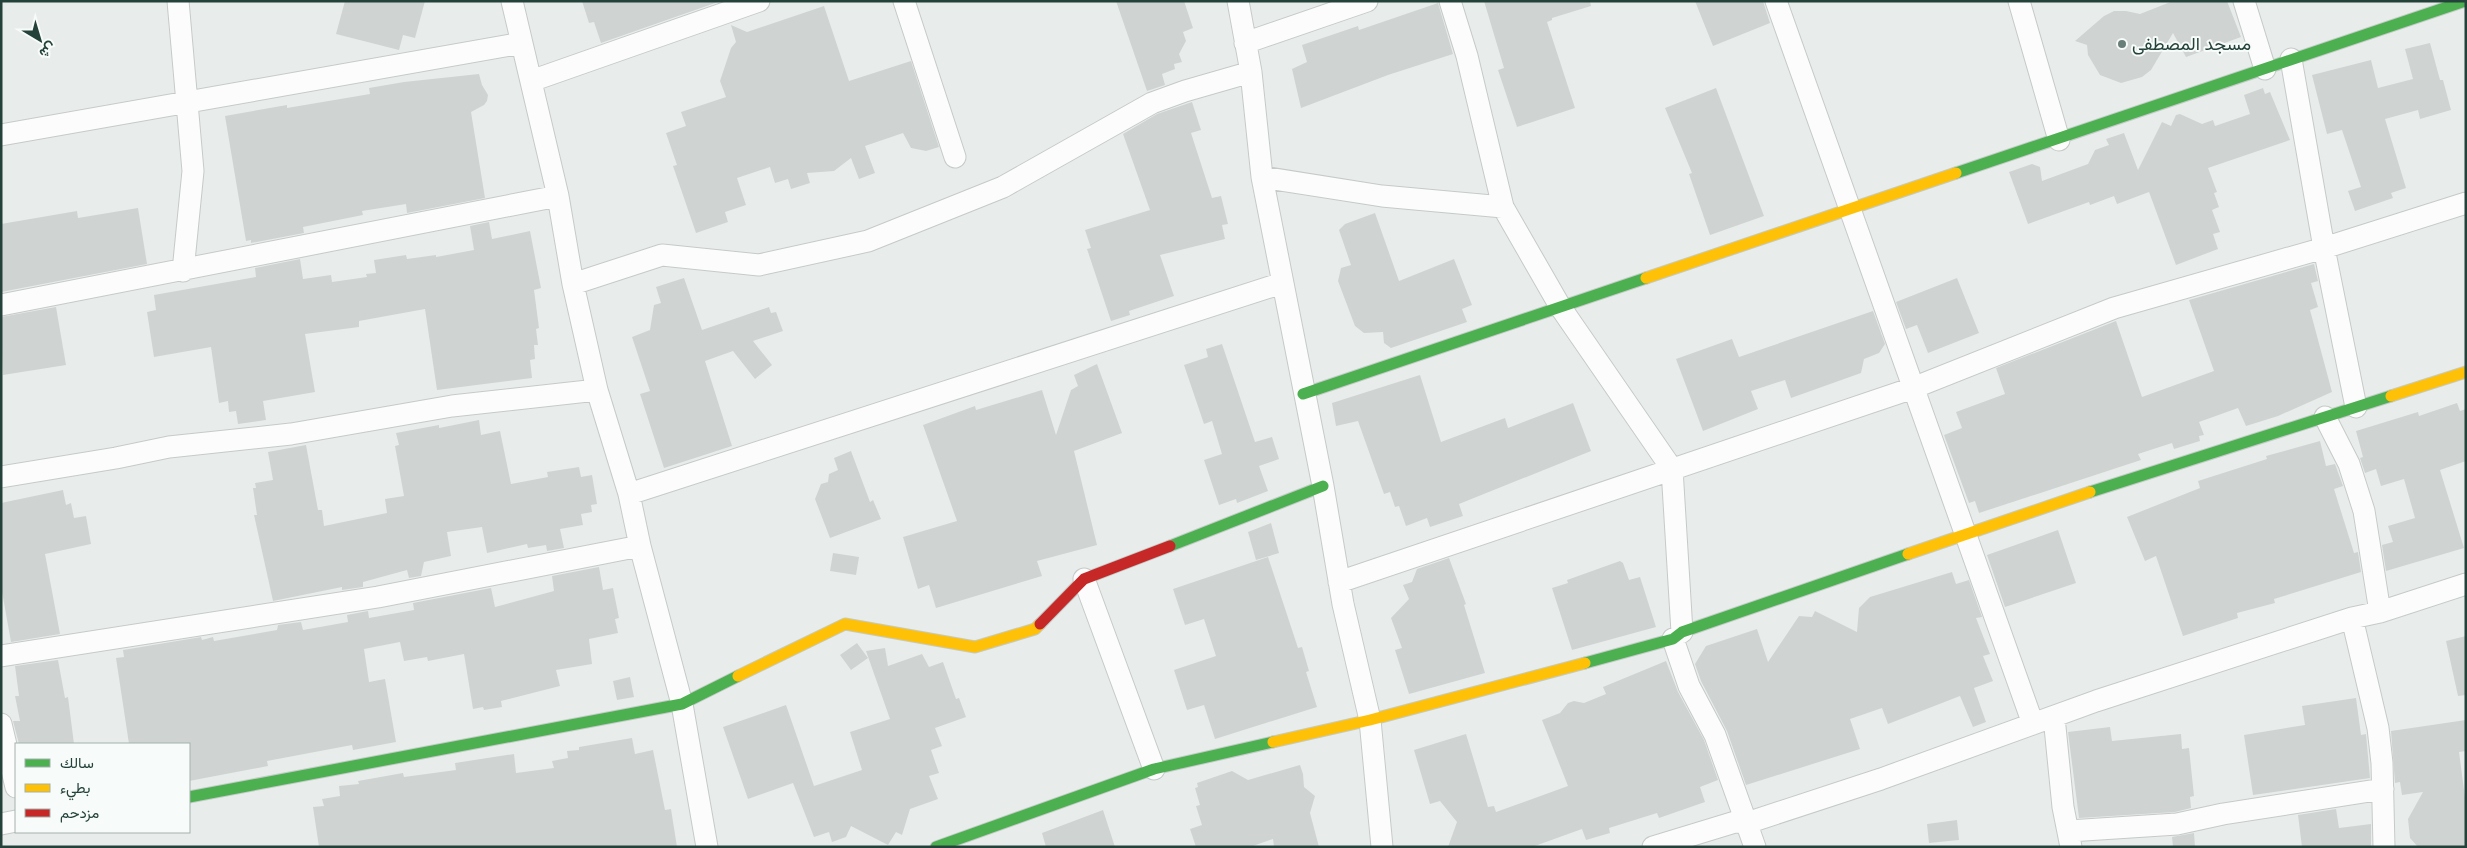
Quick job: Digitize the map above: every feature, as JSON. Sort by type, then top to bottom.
[{"type":"street","points":[[178,1],[193,171],[183,271]]},
{"type":"street","points":[[512,1],[558,196],[573,284],[597,390],[629,494],[640,546],[682,704],[707,847]]},
{"type":"street","points":[[531,81],[759,1]]},
{"type":"street","points":[[904,1],[956,157]]},
{"type":"street","points":[[1238,1],[1251,72],[1262,177],[1303,394],[1323,486],[1339,582],[1370,720],[1382,847]]},
{"type":"street","points":[[1245,43],[1367,1]]},
{"type":"street","points":[[1450,1],[1467,56],[1503,207],[1561,308],[1672,469],[1677,635],[1689,686],[1715,735],[1755,847]]},
{"type":"street","points":[[1776,1],[2033,724]]},
{"type":"street","points":[[2018,1],[2059,140]]},
{"type":"street","points":[[2244,1],[2265,70]]},
{"type":"street","points":[[1303,394],[2059,140],[2465,1]]},
{"type":"street","points":[[1,135],[522,43]]},
{"type":"street","points":[[2291,59],[2324,248],[2356,407]]},
{"type":"street","points":[[573,284],[662,255],[759,265],[868,240],[1003,188],[1051,162],[1122,118],[1152,103],[1193,88],[1251,72]]},
{"type":"street","points":[[1262,177],[1382,196],[1503,207]]},
{"type":"street","points":[[1,306],[558,196]]},
{"type":"street","points":[[1339,582],[1913,388],[2114,308],[2324,248],[2466,203]]},
{"type":"street","points":[[629,494],[1282,283]]},
{"type":"street","points":[[936,847],[1154,770],[1370,720],[1677,635],[1965,534],[2466,372]]},
{"type":"street","points":[[1,477],[116,458],[169,447],[292,434],[452,406],[597,390]]},
{"type":"street","points":[[2325,417],[2350,464],[2364,511],[2380,612]]},
{"type":"street","points":[[190,797],[682,704],[845,624],[975,646],[1035,629],[1084,579],[1323,486]]},
{"type":"street","points":[[1,656],[378,597],[640,546]]},
{"type":"street","points":[[1084,579],[1154,770]]},
{"type":"street","points":[[1653,847],[1735,822],[1747,823],[1881,779],[2054,717],[2352,618],[2380,612],[2466,584]]},
{"type":"street","points":[[2352,618],[2378,728],[2383,789],[2384,847]]},
{"type":"street","points":[[2054,717],[2063,807],[2070,839],[2176,824],[2223,814],[2383,789]]},
{"type":"street","points":[[1,724],[15,783]]},
{"type":"street","points":[[1,824],[15,821]]},
{"type":"building","points":[[345,1],[425,1],[415,38],[403,35],[399,50],[336,34]]},
{"type":"building","points":[[582,1],[721,1],[601,43],[594,22],[589,23]]},
{"type":"building","points":[[1116,1],[1184,1],[1193,28],[1183,32],[1186,41],[1179,54],[1182,62],[1174,64],[1175,69],[1162,74],[1165,85],[1147,91]]},
{"type":"building","points":[[1484,1],[1590,1],[1591,6],[1552,18],[1552,20],[1547,22],[1575,108],[1517,127],[1498,70],[1504,68]]},
{"type":"building","points":[[1695,1],[1763,1],[1770,23],[1713,46]]},
{"type":"building","points":[[2173,1],[2227,1],[2241,37],[2186,57],[2173,33],[2151,70],[2142,77],[2121,83],[2100,75],[2088,55],[2087,45],[2075,41],[2104,16],[2114,11],[2140,14]]},
{"type":"building","points":[[1438,3],[1453,54],[1388,75],[1301,108],[1292,69],[1307,62],[1302,45],[1358,26],[1359,30]]},
{"type":"building","points":[[824,6],[849,81],[911,61],[939,147],[926,151],[911,148],[903,133],[865,146],[875,173],[859,179],[851,158],[834,171],[807,173],[810,183],[791,189],[788,179],[775,183],[770,167],[737,178],[746,205],[725,212],[728,222],[696,233],[673,166],[677,165],[666,133],[686,126],[681,112],[726,97],[720,81],[731,48],[736,42],[731,25],[747,32]]},
{"type":"building","points":[[2430,43],[2440,80],[2443,80],[2451,110],[2420,119],[2418,110],[2385,119],[2406,188],[2391,193],[2393,198],[2355,211],[2348,191],[2361,187],[2342,130],[2327,134],[2312,75],[2371,60],[2378,88],[2413,79],[2405,49]]},
{"type":"building","points":[[479,74],[482,85],[488,95],[487,101],[484,105],[471,112],[485,198],[407,213],[406,204],[362,211],[363,215],[303,227],[304,233],[251,243],[251,240],[246,241],[225,116],[287,105],[287,108],[370,94],[369,88],[404,82]]},
{"type":"building","points":[[1716,88],[1764,216],[1710,235],[1689,174],[1692,173],[1665,108]]},
{"type":"building","points":[[2263,88],[2265,94],[2270,92],[2290,140],[2208,168],[2217,192],[2214,193],[2219,207],[2212,210],[2220,232],[2213,234],[2218,249],[2176,265],[2149,192],[2117,204],[2114,196],[2090,205],[2089,202],[2028,224],[2009,172],[2032,164],[2040,167],[2042,181],[2088,164],[2095,150],[2109,145],[2106,139],[2124,133],[2138,170],[2162,122],[2171,126],[2176,115],[2180,114],[2202,124],[2213,120],[2215,126],[2250,114],[2244,95]]},
{"type":"building","points":[[1192,102],[1201,130],[1191,133],[1212,198],[1221,196],[1228,224],[1222,225],[1225,239],[1160,255],[1174,296],[1129,311],[1130,315],[1111,321],[1087,249],[1091,248],[1085,230],[1150,210],[1123,134],[1157,114]]},
{"type":"building","points":[[138,208],[147,264],[1,292],[1,224],[77,211],[78,218]]},
{"type":"building","points":[[1375,213],[1399,281],[1454,259],[1472,305],[1462,309],[1467,322],[1391,348],[1384,343],[1383,332],[1364,333],[1355,326],[1338,281],[1341,268],[1351,265],[1339,230],[1345,224]]},
{"type":"building","points":[[489,222],[492,239],[530,231],[541,288],[534,290],[539,328],[536,329],[538,345],[534,345],[535,359],[530,360],[532,378],[437,390],[425,309],[359,321],[359,327],[305,334],[315,392],[263,401],[266,420],[238,424],[236,411],[229,412],[228,401],[219,403],[211,347],[154,357],[147,312],[156,310],[154,295],[256,277],[255,268],[300,259],[303,279],[331,275],[332,282],[367,277],[366,274],[376,273],[374,260],[406,255],[407,259],[436,255],[436,257],[474,250],[470,226]]},
{"type":"building","points":[[2314,264],[2318,281],[2311,283],[2318,307],[2310,310],[2332,392],[2278,416],[2246,426],[2238,408],[2199,422],[2204,435],[2199,436],[2200,441],[2174,449],[2172,443],[2138,454],[2141,460],[1979,513],[1975,501],[1969,503],[1944,435],[1962,428],[1956,412],[2005,394],[1996,368],[2116,321],[2142,397],[2214,371],[2189,300]]},
{"type":"building","points":[[684,278],[702,330],[769,307],[771,313],[776,312],[783,331],[753,341],[772,365],[755,379],[733,351],[705,361],[732,446],[664,468],[640,394],[650,391],[632,337],[650,330],[654,305],[661,303],[656,287]]},
{"type":"building","points":[[1957,278],[1979,333],[1928,353],[1917,325],[1906,329],[1896,302]]},
{"type":"building","points":[[56,307],[66,365],[3,375],[1,317]]},
{"type":"building","points":[[1873,311],[1885,344],[1879,353],[1864,359],[1861,373],[1791,398],[1785,380],[1751,391],[1758,409],[1703,431],[1676,359],[1732,339],[1739,357]]},
{"type":"building","points":[[1222,344],[1255,442],[1272,437],[1279,459],[1259,466],[1268,491],[1237,503],[1236,499],[1219,505],[1204,460],[1222,454],[1212,421],[1204,424],[1184,365],[1208,357],[1206,349]]},
{"type":"building","points":[[1097,364],[1122,433],[1074,451],[1097,545],[1037,561],[1042,576],[936,608],[929,585],[918,589],[903,537],[957,521],[923,425],[975,406],[976,410],[1042,390],[1056,435],[1071,390],[1078,386],[1074,375]]},
{"type":"building","points":[[1420,375],[1441,442],[1505,418],[1508,428],[1573,403],[1591,451],[1459,504],[1463,516],[1430,527],[1427,518],[1406,526],[1399,506],[1395,507],[1390,492],[1384,494],[1358,421],[1336,426],[1332,403]]},
{"type":"building","points":[[2457,403],[2460,411],[2466,409],[2466,461],[2440,470],[2464,548],[2386,571],[2382,545],[2393,542],[2388,526],[2415,518],[2404,479],[2381,486],[2376,469],[2365,473],[2360,458],[2363,457],[2356,431],[2418,412],[2419,416]]},
{"type":"building","points":[[479,420],[481,435],[500,431],[511,484],[548,477],[547,472],[579,467],[581,477],[592,475],[597,504],[591,505],[592,512],[581,514],[583,525],[560,529],[564,548],[547,551],[546,545],[528,548],[527,544],[487,553],[482,527],[447,532],[451,556],[424,562],[421,576],[409,578],[407,570],[363,582],[363,587],[342,590],[342,587],[273,601],[254,515],[257,515],[253,488],[256,488],[255,483],[273,480],[268,452],[306,445],[318,510],[322,510],[324,526],[387,513],[385,499],[404,496],[395,446],[399,445],[396,433],[439,425],[439,428]]},
{"type":"building","points":[[2320,441],[2326,466],[2335,464],[2343,486],[2334,489],[2354,553],[2358,552],[2361,572],[2274,599],[2275,603],[2237,613],[2238,618],[2183,636],[2156,556],[2145,561],[2127,517],[2200,488],[2198,481],[2267,459],[2266,456]]},
{"type":"building","points":[[851,451],[870,502],[873,500],[881,519],[830,538],[815,499],[821,484],[828,482],[829,474],[838,470],[834,458]]},
{"type":"building","points":[[63,490],[66,505],[71,503],[74,518],[86,516],[91,544],[45,554],[60,634],[11,642],[1,586],[1,503]]},
{"type":"building","points":[[1271,523],[1279,553],[1256,560],[1248,532]]},
{"type":"building","points":[[2058,530],[2076,583],[2005,607],[1987,555]]},
{"type":"building","points":[[833,553],[859,557],[856,575],[830,571]]},
{"type":"building","points":[[1268,557],[1298,648],[1302,647],[1309,671],[1306,672],[1317,707],[1215,739],[1204,705],[1187,710],[1174,670],[1216,656],[1204,619],[1185,625],[1173,589]]},
{"type":"building","points":[[1449,558],[1466,604],[1464,605],[1485,673],[1409,694],[1395,650],[1402,648],[1391,618],[1409,599],[1403,585],[1412,582],[1417,569]]},
{"type":"building","points":[[1620,561],[1623,563],[1629,580],[1640,577],[1656,627],[1572,650],[1552,588],[1568,583],[1567,580]]},
{"type":"building","points":[[599,567],[603,590],[613,588],[619,618],[615,619],[618,633],[589,639],[592,664],[556,670],[560,686],[501,701],[502,707],[484,710],[483,707],[473,709],[464,654],[428,661],[427,657],[404,661],[400,642],[364,649],[369,682],[385,679],[396,742],[353,750],[352,745],[267,761],[268,766],[190,781],[190,743],[129,743],[116,658],[124,657],[123,650],[201,637],[202,640],[213,637],[214,641],[277,630],[278,625],[301,622],[303,630],[348,622],[347,615],[368,611],[369,618],[414,610],[413,603],[491,588],[495,607],[554,591],[552,576]]},
{"type":"building","points":[[1952,572],[1956,584],[1969,580],[1982,617],[1976,618],[1990,654],[1983,656],[1993,681],[1974,688],[1986,722],[1973,727],[1960,696],[1888,724],[1882,708],[1850,719],[1860,749],[1746,785],[1727,731],[1701,681],[1695,664],[1706,646],[1757,629],[1768,662],[1799,616],[1812,617],[1815,611],[1857,632],[1859,608],[1870,597]]},
{"type":"building","points":[[2466,636],[2466,695],[2458,696],[2446,641]]},
{"type":"building","points":[[857,643],[868,658],[851,670],[840,655]]},
{"type":"building","points":[[885,648],[888,666],[922,654],[929,667],[943,662],[956,699],[959,698],[966,717],[935,728],[942,746],[931,750],[939,773],[929,776],[938,799],[910,809],[902,835],[896,832],[888,845],[851,826],[846,837],[832,842],[829,832],[814,837],[793,783],[748,799],[723,727],[786,705],[814,786],[862,770],[850,732],[890,719],[866,651]]},
{"type":"building","points":[[58,660],[65,698],[68,697],[74,743],[19,743],[13,721],[20,721],[15,696],[19,696],[15,666]]},
{"type":"building","points":[[1666,661],[1678,692],[1704,740],[1718,780],[1700,787],[1705,802],[1659,818],[1657,813],[1609,828],[1610,833],[1586,840],[1582,829],[1532,847],[1448,847],[1457,822],[1440,801],[1430,804],[1414,750],[1466,734],[1488,807],[1494,806],[1496,812],[1568,786],[1542,720],[1560,713],[1568,703],[1574,701],[1584,703],[1606,694],[1603,687]]},
{"type":"building","points":[[630,677],[634,697],[617,700],[613,681]]},
{"type":"building","points":[[2356,698],[2361,735],[2366,734],[2370,778],[2253,795],[2244,735],[2305,725],[2302,706]]},
{"type":"building","points":[[2466,720],[2466,751],[2459,752],[2466,805],[2466,847],[2418,847],[2410,838],[2408,819],[2423,792],[2402,795],[2400,782],[2395,783],[2391,731]]},
{"type":"building","points":[[2110,727],[2112,741],[2181,734],[2182,749],[2189,748],[2194,796],[2190,797],[2191,808],[2175,812],[2079,818],[2068,732]]},
{"type":"building","points":[[632,738],[635,754],[653,750],[665,810],[671,809],[677,847],[319,847],[313,807],[324,806],[322,799],[340,796],[339,786],[359,784],[358,781],[403,773],[404,777],[456,770],[455,763],[514,754],[516,773],[554,768],[552,761],[568,758],[567,751],[579,750],[579,747]]},
{"type":"building","points":[[1300,765],[1304,787],[1315,796],[1310,813],[1319,847],[1274,847],[1273,839],[1250,847],[1196,847],[1190,829],[1202,825],[1196,806],[1200,805],[1195,788],[1198,787],[1197,783],[1232,771],[1248,780]]},
{"type":"building","points":[[2336,809],[2339,828],[2371,824],[2371,847],[2302,847],[2298,815]]},
{"type":"building","points":[[1103,810],[1115,847],[1046,847],[1042,833]]},
{"type":"building","points":[[1957,820],[1959,840],[1929,843],[1927,824]]},
{"type":"building","points":[[2194,833],[2195,847],[2173,847],[2172,837]]},
{"type":"traffic: fast","points":[[1956,173],[2465,1]]},
{"type":"traffic: fast","points":[[1303,394],[1646,278]]},
{"type":"traffic: fast","points":[[2090,492],[2391,396]]},
{"type":"traffic: fast","points":[[1170,546],[1323,486]]},
{"type":"traffic: fast","points":[[1585,663],[1673,639],[1682,632],[1908,554]]},
{"type":"traffic: fast","points":[[190,797],[682,704],[738,676]]},
{"type":"traffic: fast","points":[[936,847],[1154,769],[1273,742]]},
{"type":"traffic: slow","points":[[1646,278],[1956,173]]},
{"type":"traffic: slow","points":[[2391,396],[2466,372]]},
{"type":"traffic: slow","points":[[1908,554],[2090,492]]},
{"type":"traffic: slow","points":[[738,676],[845,624],[975,647],[1035,629],[1040,624]]},
{"type":"traffic: slow","points":[[1273,742],[1370,720],[1585,663]]},
{"type":"traffic: jam","points":[[1040,624],[1084,579],[1170,546]]},
{"type":"place","name":"مسجد المصطفى","points":[[2122,44]]}]
